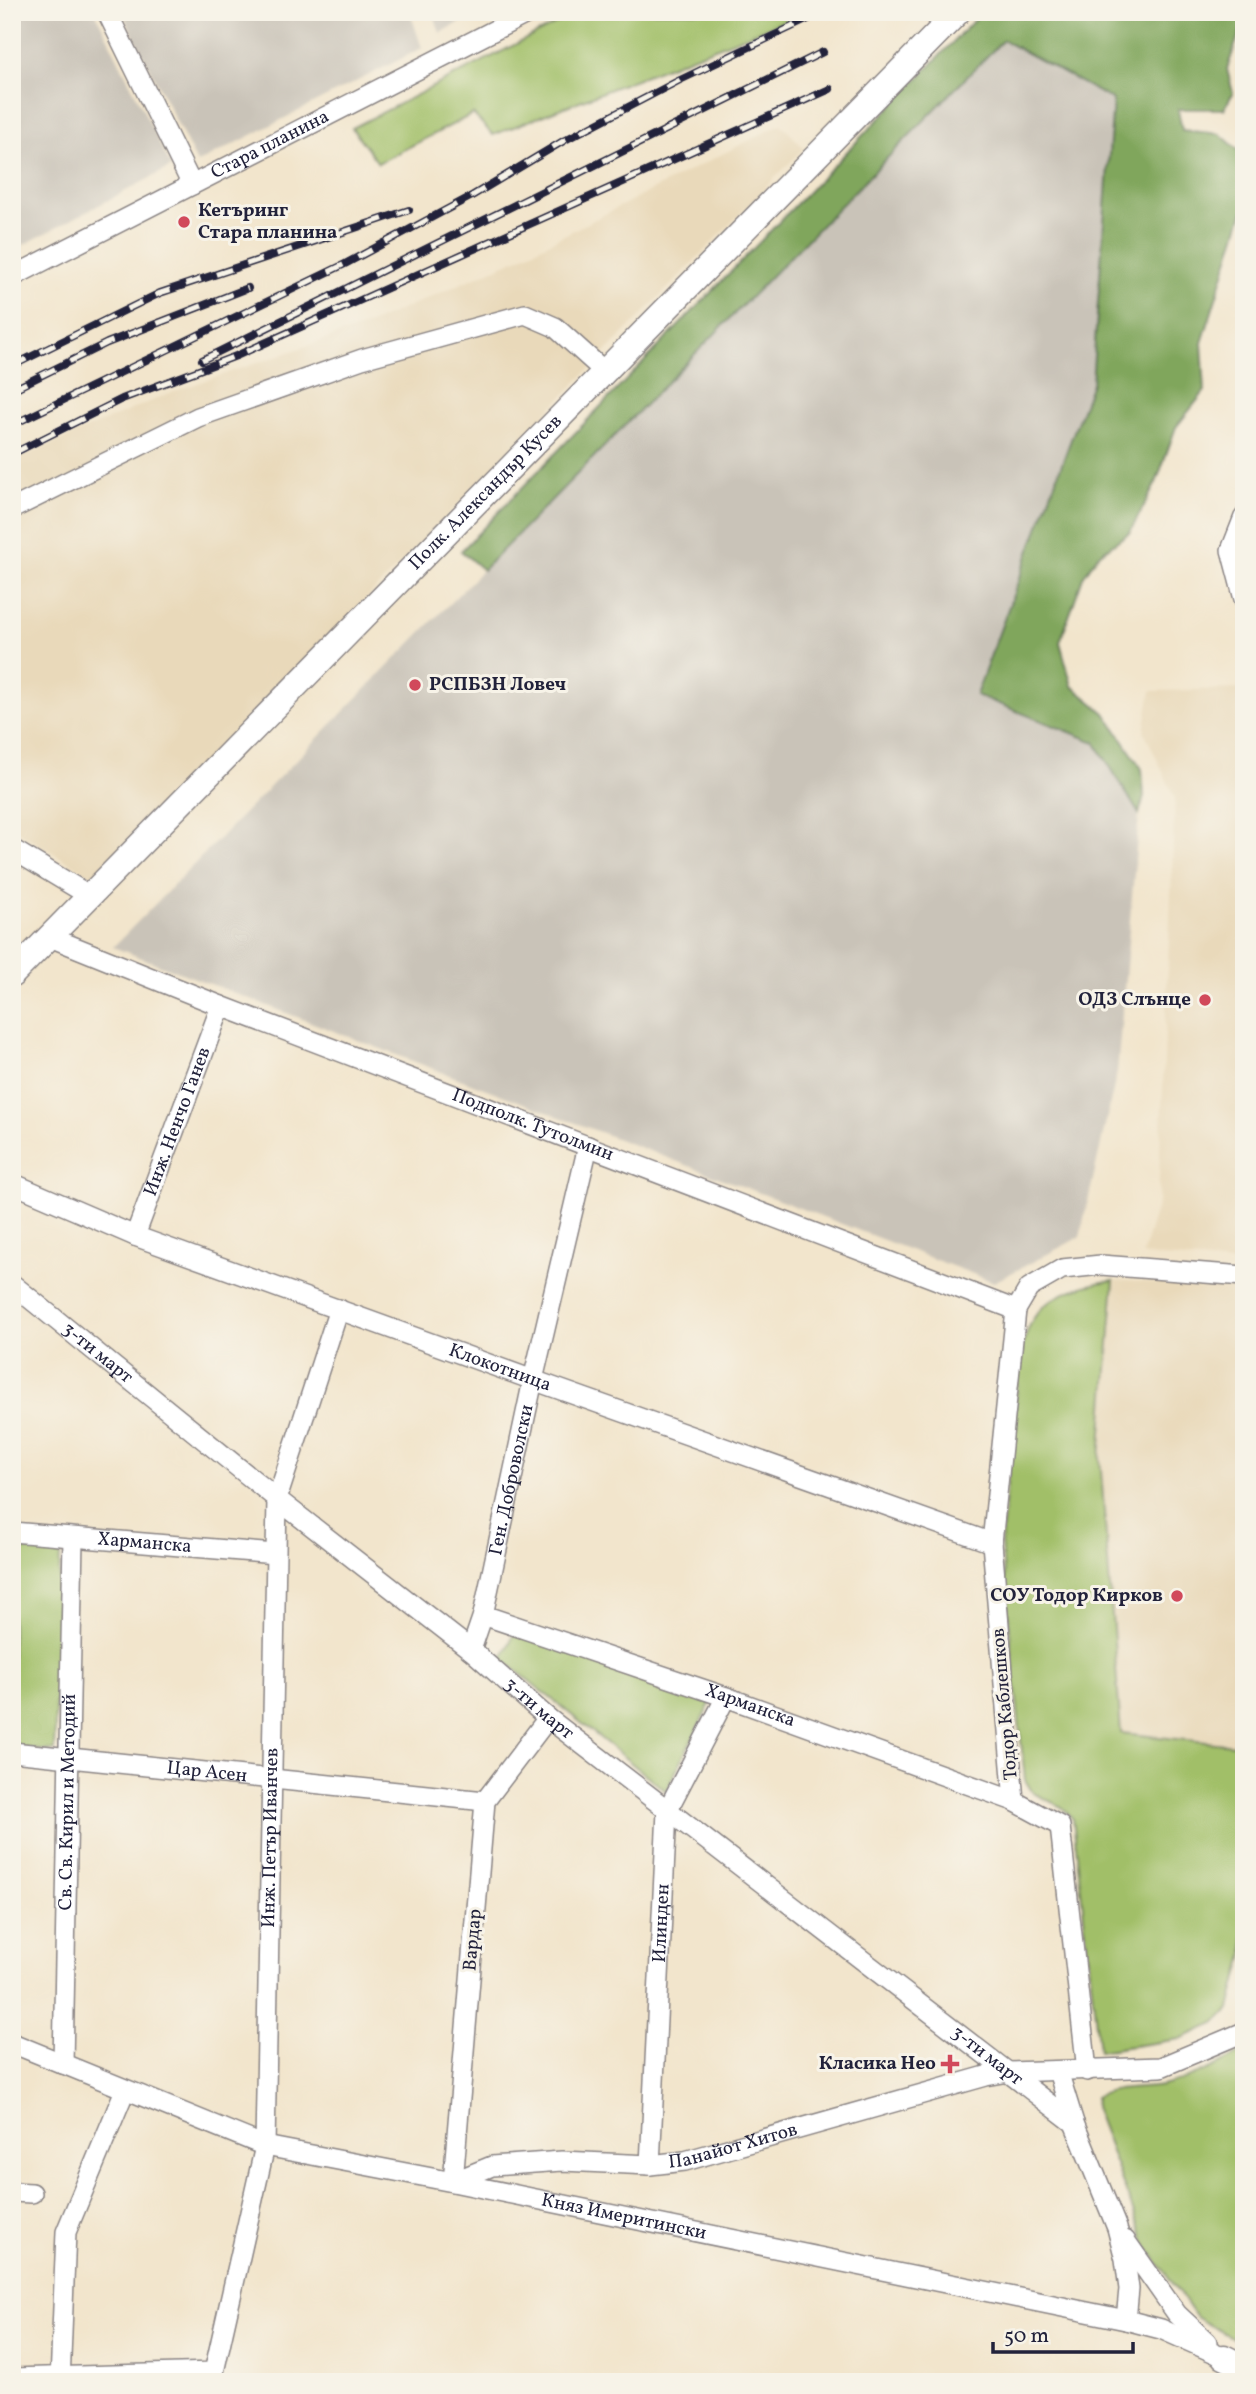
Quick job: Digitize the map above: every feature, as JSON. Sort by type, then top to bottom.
[{"type":"street","points":[[107,12],[192,185]]},
{"type":"street","name":"Стара планина","points":[[12,277],[530,12]]},
{"type":"street","name":"Полк. Александър Кусев","points":[[12,975],[958,12]]},
{"type":"street","points":[[12,509],[198,416],[362,359],[525,314],[555,327],[605,372]]},
{"type":"street","points":[[1244,517],[1231,550],[1244,600]]},
{"type":"street","points":[[12,849],[90,895]]},
{"type":"street","name":"Подполк. Тутолмин","points":[[50,937],[221,1006],[1016,1310]]},
{"type":"street","name":"Инж. Ненчо Ганев","points":[[135,1236],[221,1006]]},
{"type":"street","name":"Ген. Доброволски","points":[[471,1650],[483,1615],[533,1380],[588,1146]]},
{"type":"street","name":"Клокотница","points":[[12,1183],[135,1236],[992,1543]]},
{"type":"street","points":[[1016,1310],[1029,1288],[1062,1269],[1101,1265],[1244,1276]]},
{"type":"street","name":"3-ти март","points":[[12,1284],[277,1499],[471,1650],[548,1718],[1074,2123]]},
{"type":"street","name":"Инж. Петър Иванчев","points":[[60,2379],[214,2372],[265,2146],[277,1499],[338,1309]]},
{"type":"street","name":"Тодор Каблешков","points":[[1016,1310],[992,1543],[1014,1801],[1060,1826],[1087,2071]]},
{"type":"street","name":"Харманска","points":[[12,1532],[275,1554]]},
{"type":"street","name":"Св. Св. Кирил и Методий","points":[[62,2064],[73,1538]]},
{"type":"street","name":"Харманска","points":[[483,1615],[1014,1801]]},
{"type":"street","name":"Илинден","points":[[650,2165],[667,1811],[726,1698]]},
{"type":"street","points":[[485,1801],[548,1718]]},
{"type":"street","name":"Цар Асен","points":[[12,1752],[485,1801]]},
{"type":"street","name":"Вардар","points":[[453,2182],[485,1801]]},
{"type":"street","name":"Панайот Хитов","points":[[453,2182],[492,2166],[562,2161],[650,2165],[685,2161],[986,2076],[1009,2072],[1161,2067],[1243,2029]]},
{"type":"street","name":"Княз Имеритински","points":[[12,2043],[265,2146],[1126,2320],[1161,2329],[1234,2362]]},
{"type":"street","name":"3-ти март","points":[[1058,2071],[1074,2123],[1117,2228]]},
{"type":"street","points":[[12,2378],[60,2379],[66,2232],[125,2090]]},
{"type":"street","points":[[1117,2228],[1129,2289],[1126,2320]]},
{"type":"street","points":[[1117,2228],[1177,2314],[1234,2362]]},
{"type":"shaded area","points":[[12,12],[95,12],[171,167],[12,251]]},
{"type":"shaded area","points":[[122,12],[410,12],[422,48],[197,163]]},
{"type":"shaded area","points":[[433,12],[481,12],[440,33]]},
{"type":"shaded area","points":[[1002,40],[1113,100],[1092,383],[976,695],[1095,742],[1139,814],[1117,1072],[1080,1237],[994,1282],[113,947]]},
{"type":"shaded area","points":[[781,124],[804,148],[95,878],[12,828],[12,461],[175,391],[365,326],[521,257]]},
{"type":"shaded area","name":"ОДЗ Слънце","points":[[1242,689],[1244,1264],[1142,1255],[1158,1203],[1175,798],[1144,731],[1151,691]]},
{"type":"shaded area","name":"СОУ Тодор Кирков","points":[[1114,1280],[1244,1289],[1244,1746],[1121,1734],[1100,1458]]},
{"type":"green space","points":[[579,12],[787,12],[789,19],[493,135],[473,114],[378,163],[352,128]]},
{"type":"green space","points":[[982,12],[1244,12],[1244,20],[1227,69],[1233,93],[1224,109],[1178,109],[1182,130],[1220,134],[1244,155],[1244,210],[1202,343],[1205,391],[1176,427],[1156,483],[1130,532],[1099,554],[1083,577],[1060,642],[1072,686],[1105,713],[1142,769],[1144,796],[1139,814],[1095,742],[976,695],[1092,383],[1113,100],[1003,40],[483,570],[461,551]]},
{"type":"green space","points":[[1114,1280],[1100,1458],[1121,1733],[1244,1746],[1244,1954],[1230,2009],[1215,2024],[1180,2039],[1099,2051],[1073,1819],[1062,1807],[1033,1793],[1025,1780],[1001,1543],[1021,1350],[1030,1326],[1046,1304],[1056,1298],[1079,1288]]},
{"type":"green space","points":[[12,1548],[60,1553],[54,1751],[12,1748]]},
{"type":"green space","points":[[514,1634],[711,1702],[666,1791],[502,1659]]},
{"type":"green space","points":[[1244,2052],[1244,2344],[1197,2318],[1146,2245],[1095,2109],[1096,2097],[1103,2094],[1171,2084]]},
{"type":"railway","points":[[12,425],[345,264],[470,197],[565,140],[678,81],[823,12]]},
{"type":"railway","points":[[202,360],[823,52]]},
{"type":"railway","points":[[12,454],[122,399],[236,356],[830,89]]},
{"type":"railway","points":[[12,366],[160,293],[409,210]]},
{"type":"railway","points":[[12,390],[107,343],[248,288]]},
{"type":"place","name":"Кетъринг Стара планина","points":[[184,222]]},
{"type":"place","name":"РСПБЗН Ловеч","points":[[415,685]]},
{"type":"place","name":"ОДЗ Слънце","points":[[1205,1000]]},
{"type":"place","name":"СОУ Тодор Кирков","points":[[1177,1596]]},
{"type":"place","name":"Класика Нео","points":[[950,2064]]}]
